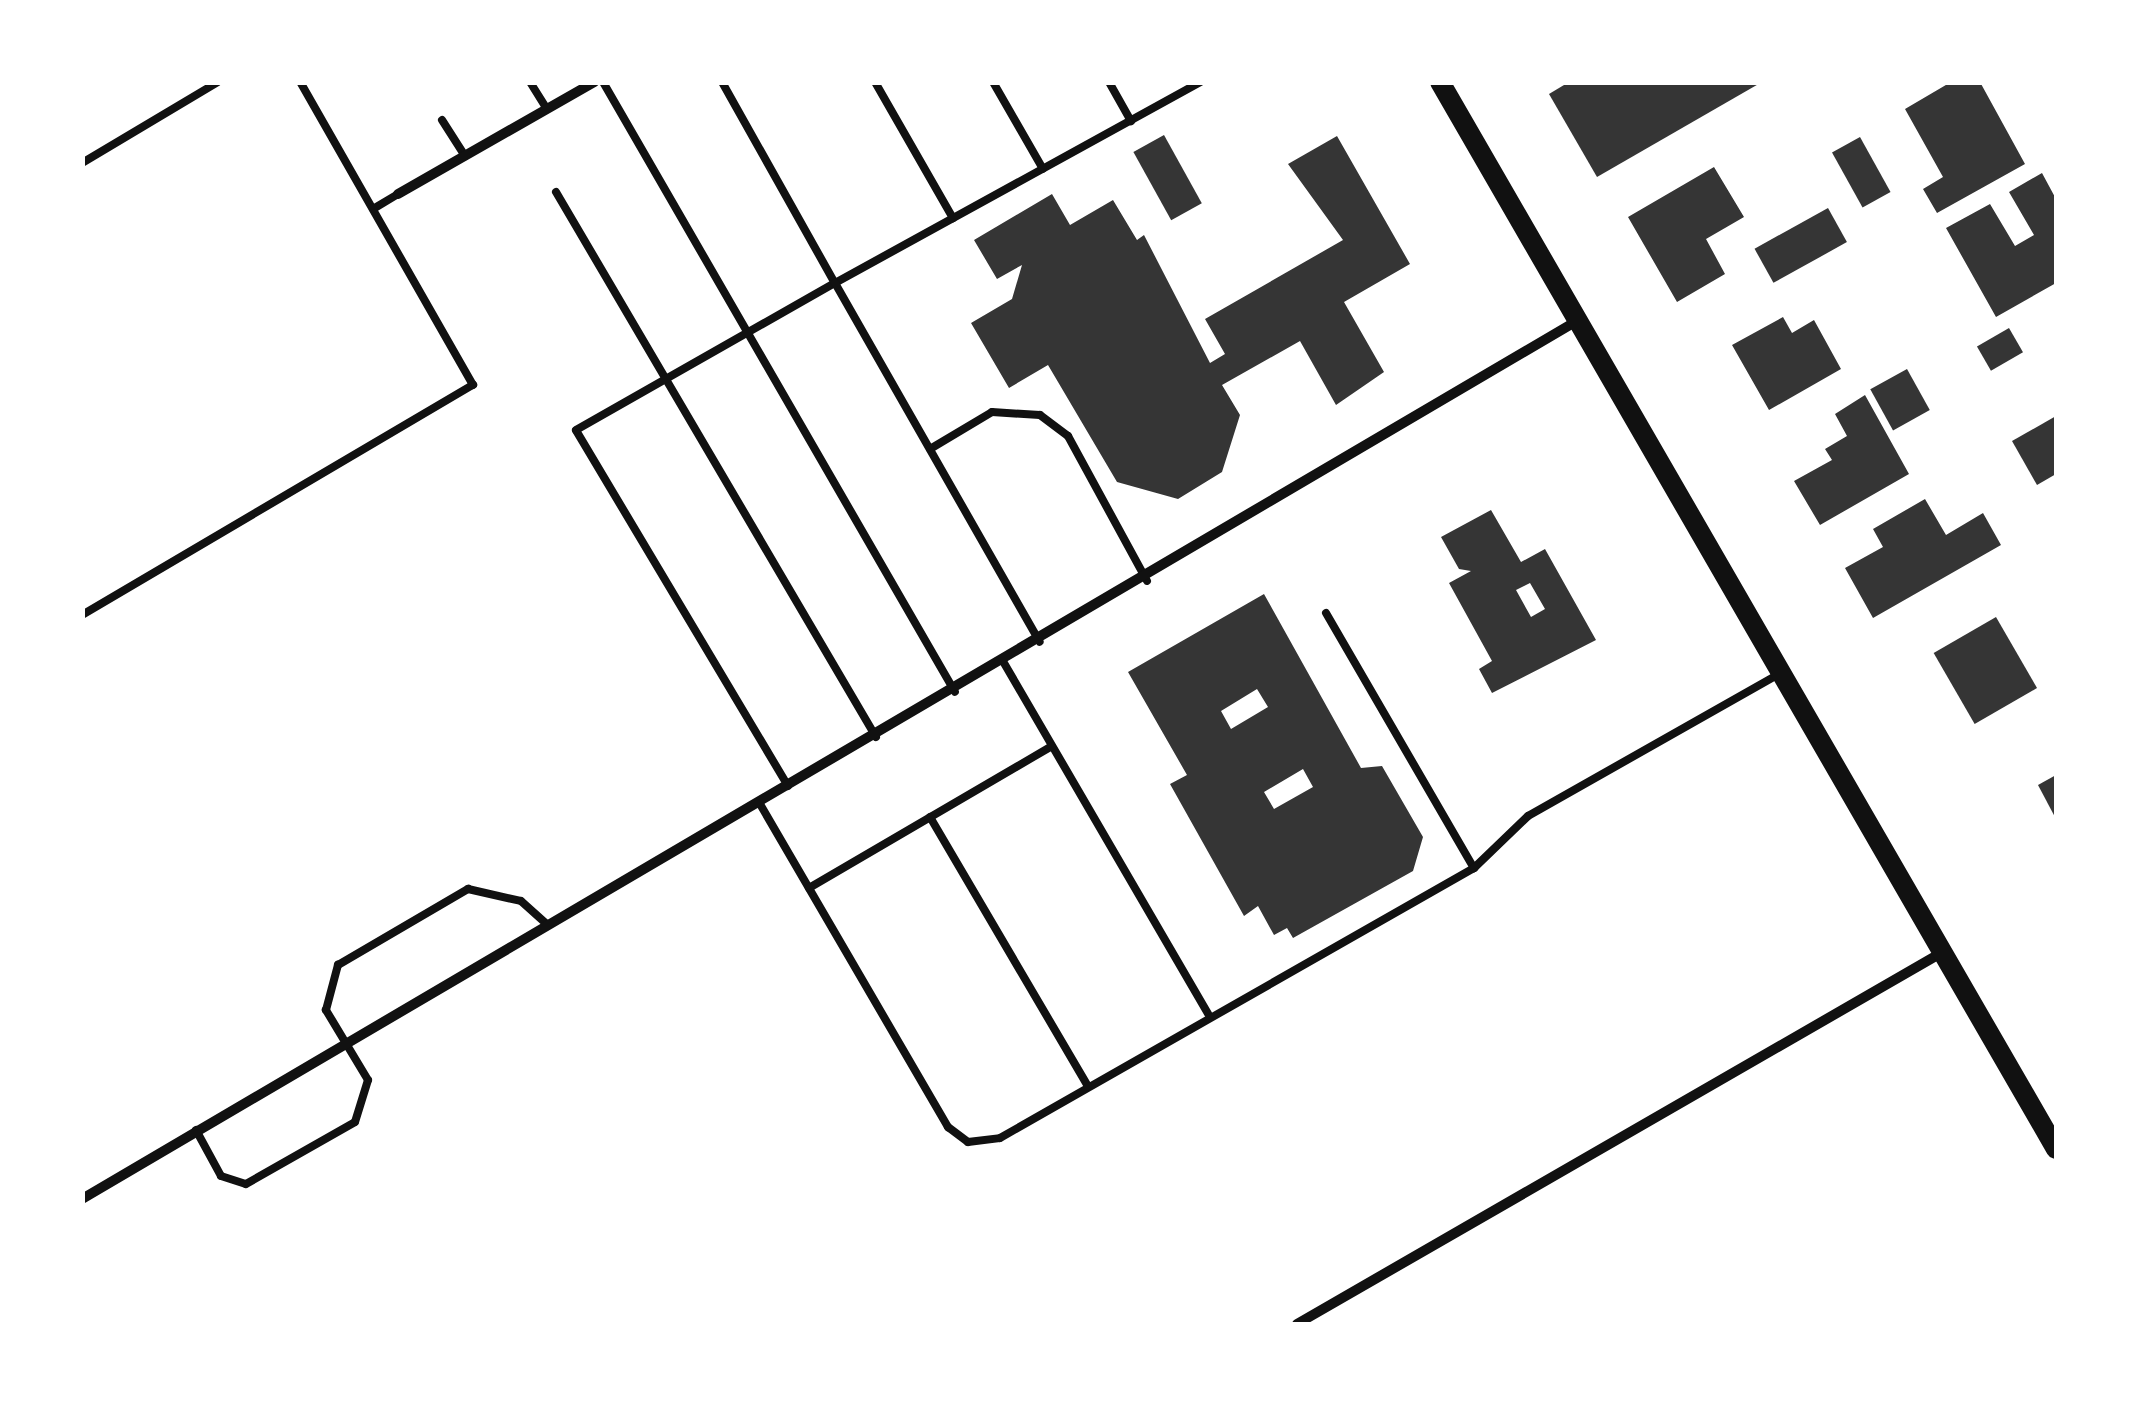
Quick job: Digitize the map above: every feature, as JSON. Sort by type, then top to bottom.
[{"type":"main road","points":[[1440,82],[2056,1149]]},
{"type":"street","points":[[398,194],[594,82]]},
{"type":"street","points":[[82,1199],[548,925],[1147,581],[1577,322]]},
{"type":"street","points":[[1297,1324],[1943,952]]},
{"type":"lane","points":[[82,163],[218,82]]},
{"type":"lane","points":[[82,615],[474,385],[300,82]]},
{"type":"lane","points":[[530,82],[547,109]]},
{"type":"lane","points":[[604,82],[955,692]]},
{"type":"lane","points":[[722,82],[1040,642]]},
{"type":"lane","points":[[876,82],[953,218]]},
{"type":"lane","points":[[993,82],[1043,169]]},
{"type":"lane","points":[[1109,82],[1131,121]]},
{"type":"lane","points":[[789,787],[576,430],[1200,82]]},
{"type":"lane","points":[[442,120],[465,156]]},
{"type":"lane","points":[[556,192],[662,381],[876,737]]},
{"type":"lane","points":[[373,209],[398,194]]},
{"type":"lane","points":[[930,449],[992,412],[1040,415],[1068,436],[1147,581]]},
{"type":"lane","points":[[1326,613],[1474,868]]},
{"type":"lane","points":[[1004,663],[1208,1014]]},
{"type":"lane","points":[[760,804],[948,1127],[968,1142],[1000,1138],[1208,1014],[1474,868],[1528,816],[1780,673]]},
{"type":"lane","points":[[809,888],[1052,746]]},
{"type":"lane","points":[[930,817],[1088,1086]]},
{"type":"lane","points":[[196,1130],[221,1176],[246,1184],[356,1122],[368,1080],[326,1010],[338,965],[468,889],[521,900],[548,925]]},
{"type":"building","points":[[1569,82],[1762,82],[1597,177],[1549,94]]},
{"type":"building","points":[[1951,82],[1980,82],[2025,164],[1937,213],[1923,189],[1943,177],[1905,109]]},
{"type":"building","points":[[1164,135],[1202,203],[1171,220],[1133,152]]},
{"type":"building","points":[[1337,136],[1410,264],[1344,302],[1384,372],[1336,405],[1300,341],[1222,385],[1240,415],[1222,472],[1178,499],[1117,482],[1048,365],[1009,388],[971,323],[1012,299],[1022,265],[997,279],[974,240],[1052,194],[1070,225],[1113,200],[1137,240],[1144,235],[1210,363],[1225,354],[1205,319],[1343,240],[1288,164]]},
{"type":"building","points":[[1860,137],[1891,192],[1863,208],[1832,153]]},
{"type":"building","points":[[1714,167],[1744,217],[1706,239],[1725,274],[1677,302],[1628,217]]},
{"type":"building","points":[[2042,173],[2056,199],[2056,283],[1996,317],[1946,228],[1990,204],[2015,246],[2034,235],[2009,192]]},
{"type":"building","points":[[1828,208],[1847,242],[1773,283],[1755,249]]},
{"type":"building","points":[[1783,317],[1792,333],[1814,320],[1841,369],[1769,410],[1732,345]]},
{"type":"building","points":[[2009,328],[2023,352],[1991,371],[1977,346]]},
{"type":"building","points":[[1907,369],[1930,410],[1893,430],[1870,389]]},
{"type":"building","points":[[1865,395],[1909,474],[1820,525],[1794,481],[1832,460],[1825,449],[1847,436],[1835,414]]},
{"type":"building","points":[[2056,416],[2056,474],[2037,485],[2012,441]]},
{"type":"building","points":[[1925,499],[1946,535],[1983,513],[2001,545],[1873,618],[1845,568],[1883,547],[1873,529]]},
{"type":"building","points":[[1491,510],[1521,562],[1545,549],[1596,640],[1492,693],[1479,669],[1492,661],[1449,583],[1471,571],[1459,569],[1441,537]],"holes":[[[1530,583],[1545,609],[1531,617],[1516,590]]]},
{"type":"building","points":[[1264,594],[1361,768],[1382,766],[1423,837],[1413,871],[1293,938],[1287,928],[1274,935],[1258,906],[1244,916],[1170,784],[1187,775],[1128,672]],"holes":[[[1257,689],[1268,707],[1231,729],[1221,711]],[[1303,769],[1313,787],[1274,809],[1264,792]]]},
{"type":"building","points":[[1996,617],[2037,688],[1975,724],[1934,653]]},
{"type":"building","points":[[2056,775],[2056,819],[2038,785]]}]
